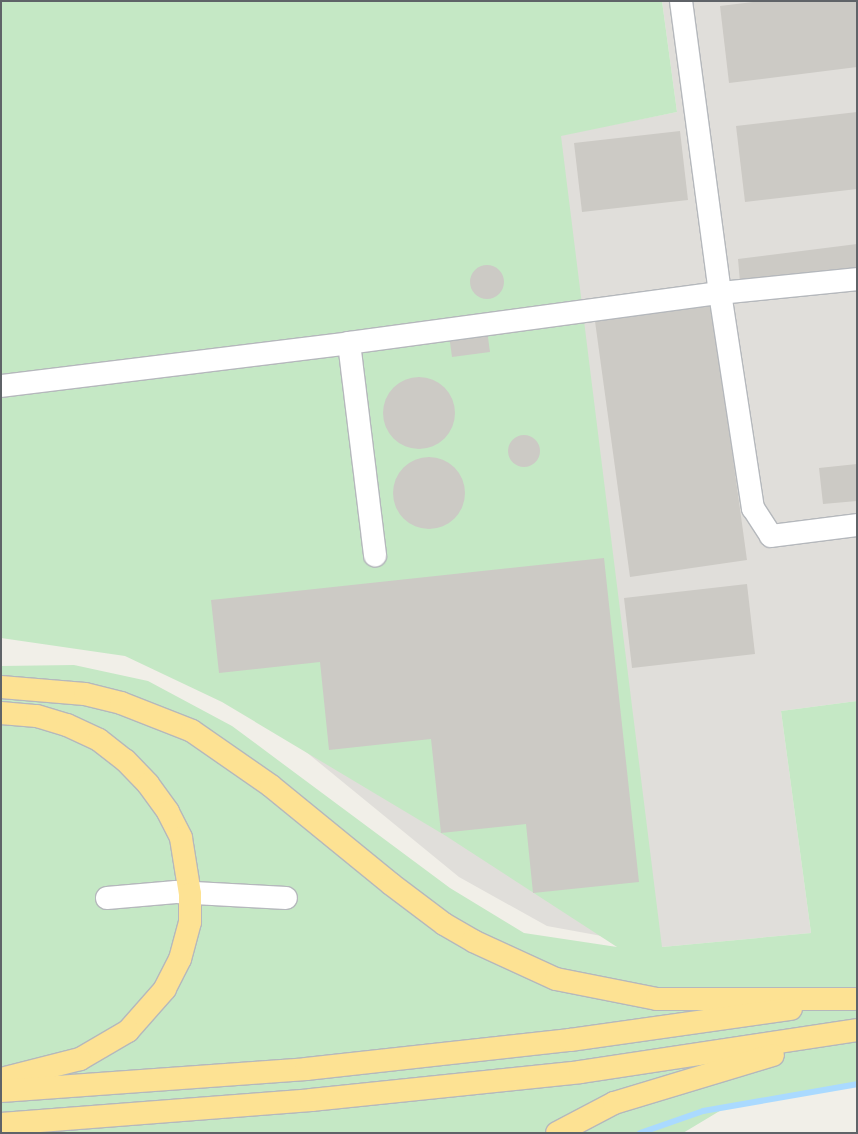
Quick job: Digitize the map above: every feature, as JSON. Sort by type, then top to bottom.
[{"type":"highway","points":[[1,687],[85,694],[121,703],[192,731],[271,786],[391,884],[444,924],[472,941],[556,979],[657,999],[856,999]]},
{"type":"highway","points":[[1,713],[37,716],[67,725],[99,740],[125,760],[148,784],[168,812],[181,838],[190,894],[190,922],[180,959],[165,989],[128,1031],[80,1059],[1,1079]]},
{"type":"highway","points":[[1,1091],[306,1069],[570,1040],[856,999]]},
{"type":"highway","points":[[1,1124],[311,1100],[580,1072],[857,1031]]},
{"type":"highway","points":[[557,1133],[614,1103],[658,1088],[857,1031]]},
{"type":"lane","points":[[681,1],[720,293],[753,508],[771,536],[857,525]]},
{"type":"lane","points":[[1,386],[349,343],[720,293],[857,279]]},
{"type":"lane","points":[[349,343],[375,555]]},
{"type":"lane","points":[[107,898],[176,892],[190,894],[286,898]]},
{"type":"shaded area","points":[[662,1],[857,1],[857,701],[781,711],[811,933],[662,947],[547,926],[459,877],[245,702],[1,362],[561,135],[677,112]]},
{"type":"green space","points":[[1,1],[662,1],[677,112],[561,136],[662,947],[811,933],[781,711],[857,701],[857,1086],[723,1109],[683,1133],[1,1133],[1,666],[74,665],[148,681],[232,726],[450,888],[524,933],[617,947],[446,836],[222,702],[125,656],[1,638]]},
{"type":"building","points":[[761,1],[857,1],[857,67],[729,83],[720,6]]},
{"type":"building","points":[[857,112],[857,189],[745,202],[736,126]]},
{"type":"building","points":[[680,131],[688,200],[582,212],[574,143]]},
{"type":"building","points":[[857,244],[857,267],[740,282],[738,259]]},
{"type":"building","points":[[490,265],[499,270],[503,275],[503,289],[499,294],[494,298],[484,299],[480,298],[471,289],[470,279],[471,275],[480,266]]},
{"type":"building","points":[[711,298],[747,560],[630,577],[594,314]]},
{"type":"building","points":[[487,330],[490,352],[452,357],[449,335]]},
{"type":"building","points":[[412,377],[426,377],[433,379],[445,387],[453,399],[455,413],[453,427],[445,439],[433,447],[426,449],[412,449],[405,447],[393,439],[385,427],[383,420],[383,406],[385,399],[393,387],[405,379]]},
{"type":"building","points":[[521,435],[527,435],[537,442],[540,451],[539,457],[533,464],[527,467],[521,467],[511,460],[508,454],[508,448],[515,438]]},
{"type":"building","points":[[429,457],[449,463],[459,473],[465,493],[459,513],[449,523],[429,529],[409,523],[399,513],[393,493],[399,473],[409,463]]},
{"type":"building","points":[[857,464],[857,501],[823,504],[819,468]]},
{"type":"building","points":[[604,558],[639,882],[533,893],[526,824],[441,833],[431,739],[329,750],[320,662],[219,673],[211,600]]},
{"type":"building","points":[[747,584],[755,654],[632,668],[624,598]]},
{"type":"waterway","points":[[640,1133],[703,1111],[857,1084]]}]
